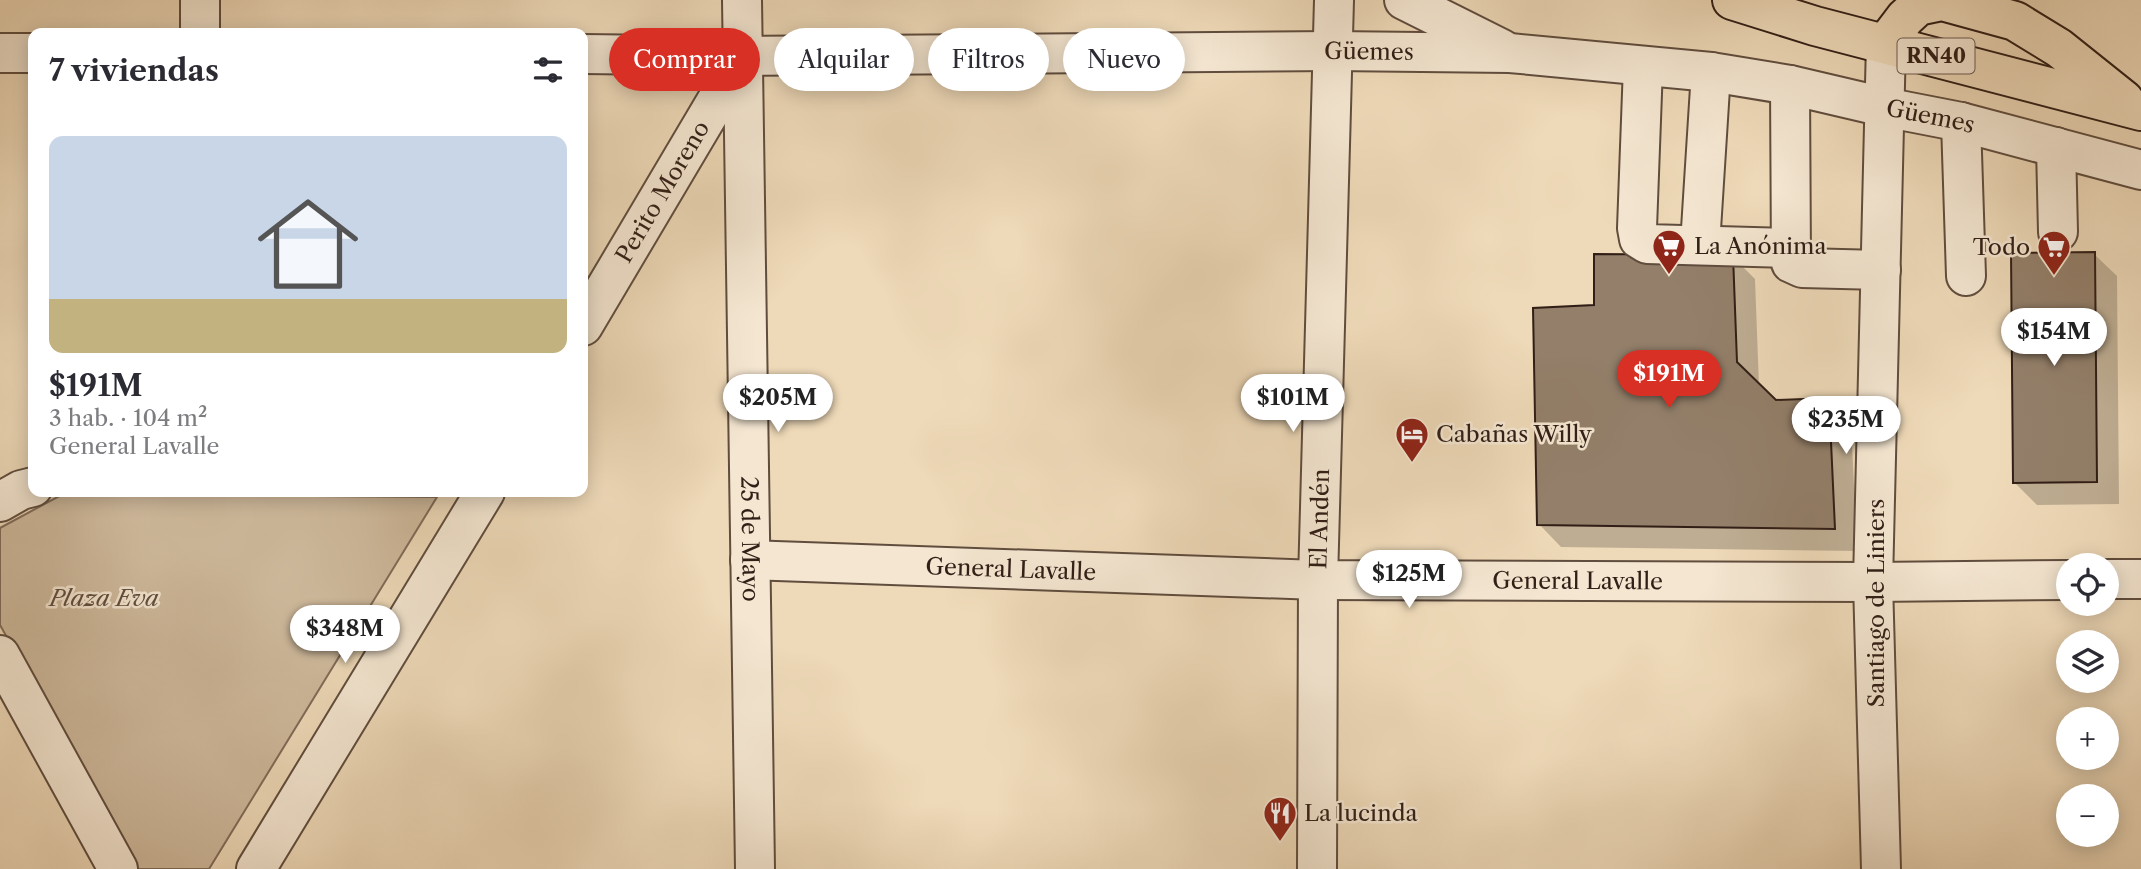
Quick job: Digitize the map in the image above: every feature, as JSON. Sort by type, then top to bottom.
[{"type":"highway","name":"RN40","points":[[1732,0],[1815,26],[2139,111]]},
{"type":"highway","points":[[1886,43],[1918,6],[1942,1],[2015,21],[2059,48],[2139,111]]},
{"type":"street","points":[[200,0],[200,28]]},
{"type":"street","name":"25 de Mayo","points":[[742,0],[742,28]]},
{"type":"street","name":"El Andén","points":[[1317,869],[1318,580],[1334,0]]},
{"type":"street","points":[[1404,0],[1510,53]]},
{"type":"street","name":"Santiago de Liniers","points":[[1881,869],[1873,582],[1886,43]]},
{"type":"street","name":"Güemes","points":[[760,56],[1334,51],[1510,53],[1711,72],[1790,85],[1961,122],[2141,170]]},
{"type":"street","points":[[0,53],[28,53]]},
{"type":"street","name":"Güemes","points":[[588,54],[609,54]]},
{"type":"street","points":[[1643,66],[1637,228],[1639,239],[1647,244],[1789,248]]},
{"type":"street","points":[[1700,245],[1711,72]]},
{"type":"street","points":[[1790,85],[1791,263],[1802,268],[1881,270]]},
{"type":"street","name":"Perito Moreno","points":[[588,318],[722,91]]},
{"type":"street","name":"25 de Mayo","points":[[743,91],[755,869]]},
{"type":"street","points":[[1961,122],[1966,275]]},
{"type":"street","points":[[2056,148],[2058,232]]},
{"type":"street","points":[[0,502],[28,488]]},
{"type":"street","points":[[256,869],[482,497]]},
{"type":"street","name":"General Lavalle","points":[[750,560],[1318,580],[2056,580]]},
{"type":"street","points":[[2119,579],[2141,579]]},
{"type":"street","points":[[0,656],[118,869]]},
{"type":"green space","name":"Plaza Eva","points":[[57,497],[437,497],[209,869],[137,869],[0,625],[0,528]]},
{"type":"building","points":[[2095,252],[2097,482],[2013,483],[2011,253]]},
{"type":"building","points":[[1594,254],[1733,255],[1737,362],[1776,400],[1829,398],[1835,529],[1537,525],[1533,308],[1594,305]]},
{"type":"place","name":"La Anónima","points":[[1669,276]]},
{"type":"place","name":"Todo","points":[[2054,277]]},
{"type":"place","name":"Cabañas Willy","points":[[1412,464]]},
{"type":"place","name":"La lucinda","points":[[1280,843]]}]
